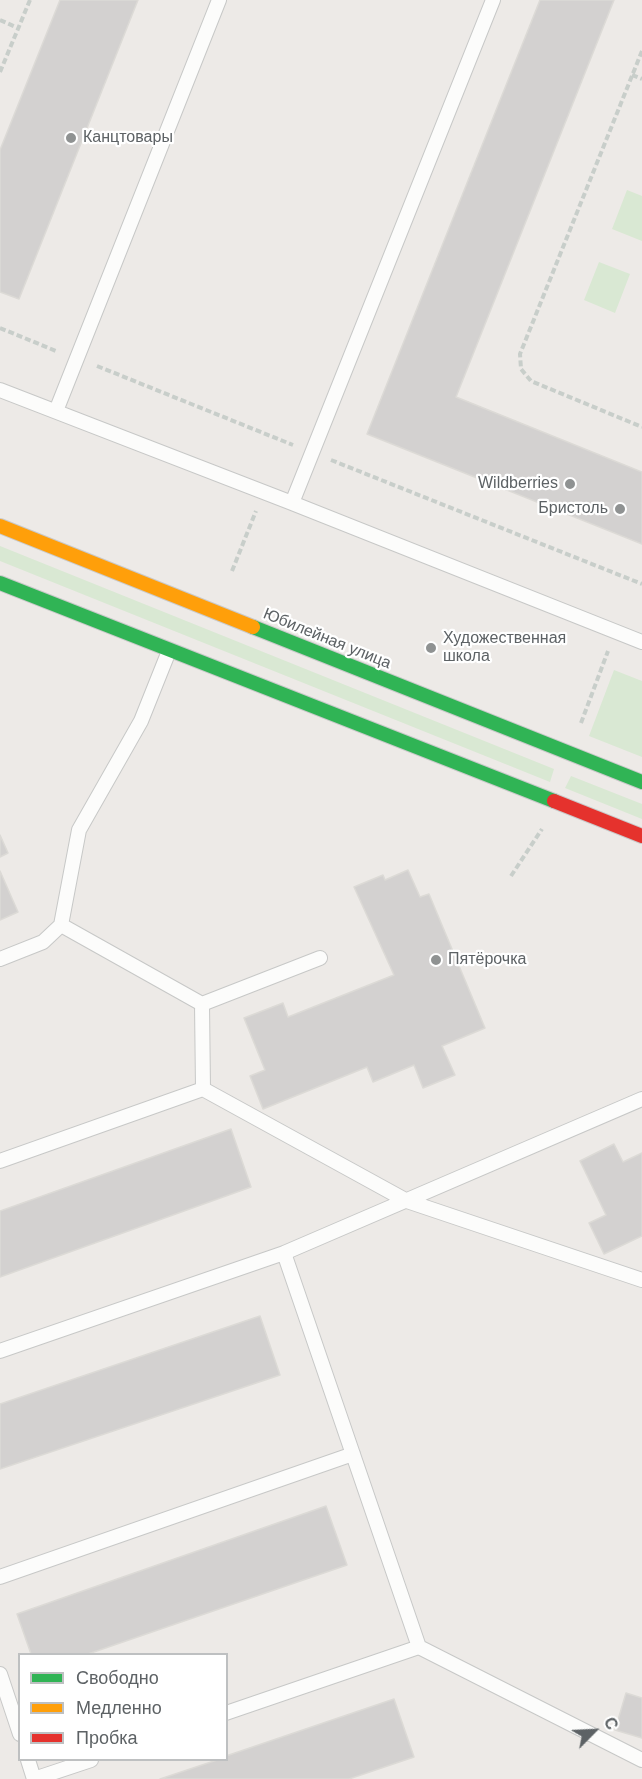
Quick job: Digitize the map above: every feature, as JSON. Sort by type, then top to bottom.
[{"type":"main road","name":"Юбилейная улица","points":[[0,526],[642,782]]},
{"type":"main road","points":[[0,583],[642,836]]},
{"type":"lane","points":[[56,411],[219,0]]},
{"type":"lane","points":[[292,503],[493,0]]},
{"type":"lane","points":[[0,390],[642,642]]},
{"type":"lane","points":[[0,959],[43,942],[61,925],[80,830],[141,721],[169,651]]},
{"type":"lane","points":[[61,925],[202,1004]]},
{"type":"lane","points":[[202,1004],[321,958]]},
{"type":"lane","points":[[202,1004],[203,1089]]},
{"type":"lane","points":[[0,1161],[203,1089],[407,1201],[642,1280]]},
{"type":"lane","points":[[0,1351],[284,1253],[642,1099]]},
{"type":"lane","points":[[284,1253],[419,1647],[642,1760]]},
{"type":"lane","points":[[0,1577],[352,1454]]},
{"type":"lane","points":[[228,1712],[419,1647]]},
{"type":"lane","points":[[0,1674],[18,1728]]},
{"type":"lane","points":[[28,1761],[34,1779],[88,1761]]},
{"type":"path","points":[[0,69],[30,0]]},
{"type":"path","points":[[0,20],[18,28]]},
{"type":"path","points":[[642,51],[520,354],[521,369],[531,381],[642,427]]},
{"type":"path","points":[[633,75],[642,79]]},
{"type":"path","points":[[0,328],[59,352]]},
{"type":"path","points":[[90,364],[292,444]]},
{"type":"path","points":[[333,461],[642,584]]},
{"type":"path","points":[[232,571],[263,492]]},
{"type":"green space","points":[[627,190],[642,196],[642,241],[612,229]]},
{"type":"green space","points":[[599,262],[630,274],[615,313],[584,300]]},
{"type":"green space","points":[[0,546],[554,769],[550,782],[0,561]]},
{"type":"green space","points":[[614,670],[642,681],[642,757],[589,736]]},
{"type":"green space","points":[[571,776],[642,804],[642,819],[565,788]]},
{"type":"building","points":[[60,0],[138,0],[19,299],[0,292],[0,150]]},
{"type":"building","points":[[540,0],[614,0],[456,397],[642,472],[642,544],[367,434]]},
{"type":"building","points":[[0,835],[8,853],[0,857]]},
{"type":"building","points":[[408,870],[420,897],[429,894],[485,1028],[442,1046],[455,1075],[423,1088],[414,1065],[373,1082],[367,1067],[263,1109],[250,1076],[265,1070],[244,1018],[283,1003],[288,1017],[394,975],[354,887],[383,875],[385,880]]},
{"type":"building","points":[[0,871],[18,912],[0,920]]},
{"type":"building","points":[[231,1129],[251,1187],[0,1277],[0,1211]]},
{"type":"building","points":[[614,1144],[623,1162],[642,1153],[642,1236],[604,1254],[589,1223],[606,1215],[580,1161]]},
{"type":"building","points":[[260,1316],[280,1375],[0,1469],[0,1404]]},
{"type":"building","points":[[326,1506],[347,1565],[91,1653],[31,1653],[17,1614]]},
{"type":"building","points":[[626,1693],[642,1698],[642,1738],[615,1730]]},
{"type":"building","points":[[394,1699],[414,1757],[349,1779],[160,1779],[214,1761],[228,1761],[228,1755]]},
{"type":"traffic: fast","points":[[0,583],[554,801]]},
{"type":"traffic: fast","points":[[253,627],[642,782]]},
{"type":"traffic: slow","points":[[0,526],[253,627]]},
{"type":"traffic: jam","points":[[554,801],[642,836]]},
{"type":"place","name":"Канцтовары","points":[[71,138]]},
{"type":"place","name":"Wildberries","points":[[570,484]]},
{"type":"place","name":"Бристоль","points":[[620,509]]},
{"type":"place","name":"Художественная школа","points":[[431,648]]},
{"type":"place","name":"Пятёрочка","points":[[436,960]]}]
